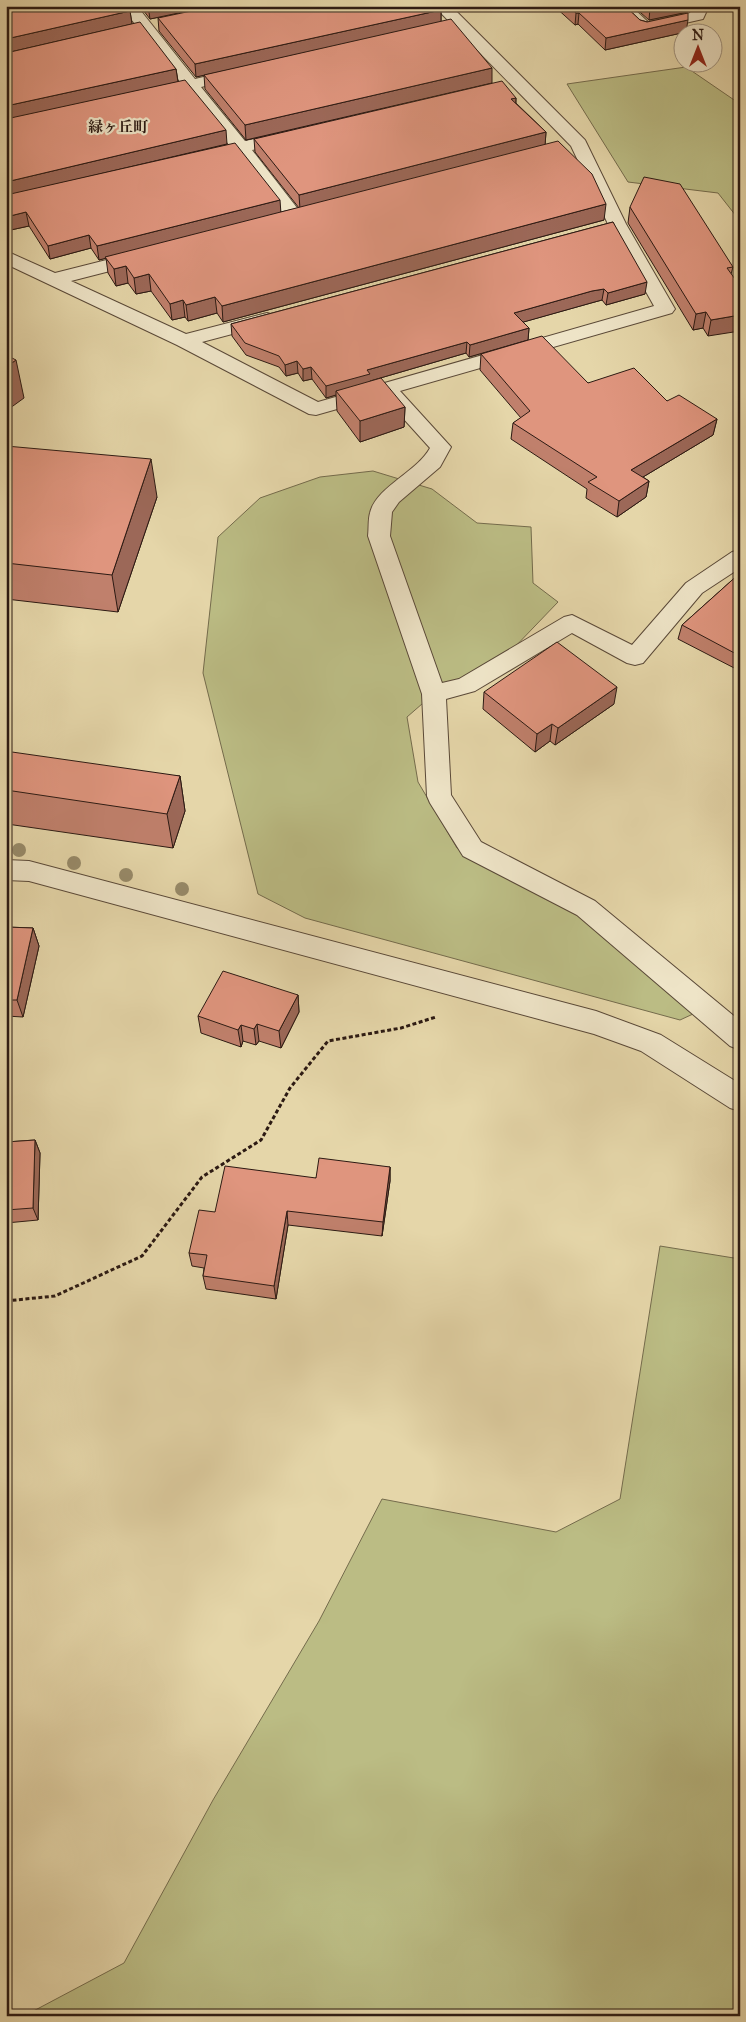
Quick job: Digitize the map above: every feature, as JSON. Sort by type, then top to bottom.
[{"type":"street","points":[[129,6],[295,217]]},
{"type":"street","points":[[6,257],[184,341],[316,409],[665,310],[617,224],[579,144],[442,6]]},
{"type":"street","points":[[621,6],[645,27],[697,16],[701,6]]},
{"type":"street","points":[[127,31],[164,23]]},
{"type":"street","points":[[441,29],[460,25]]},
{"type":"street","points":[[142,96],[258,70]]},
{"type":"street","points":[[500,88],[519,83]]},
{"type":"street","points":[[184,161],[308,132]]},
{"type":"street","points":[[560,149],[579,144]]},
{"type":"street","points":[[276,222],[314,212]]},
{"type":"street","points":[[598,229],[617,224]]},
{"type":"street","points":[[55,279],[161,252]]},
{"type":"street","points":[[184,341],[280,315]]},
{"type":"street","points":[[388,390],[422,429],[441,447],[433,462],[391,497],[381,511],[379,536],[434,694],[439,796],[472,850],[586,908],[740,1038]]},
{"type":"street","points":[[434,694],[467,685],[572,623],[634,657],[694,588],[740,556]]},
{"type":"street","points":[[6,870],[29,871],[596,1023],[651,1043],[740,1099]]},
{"type":"path","points":[[6,1301],[55,1296],[142,1256],[202,1178],[261,1140],[290,1088],[328,1041],[401,1028],[496,997]]},
{"type":"green space","points":[[674,69],[674,72],[693,72],[740,104],[740,221],[718,193],[628,182],[567,84]]},
{"type":"green space","points":[[373,471],[432,489],[477,523],[531,527],[533,583],[558,602],[510,652],[430,697],[407,717],[418,782],[457,848],[579,913],[693,1014],[680,1020],[305,918],[258,894],[203,673],[218,537],[260,498],[320,477]]},
{"type":"green space","points":[[660,1246],[740,1259],[740,2016],[24,2016],[124,1963],[213,1800],[319,1621],[382,1499],[556,1532],[620,1499]]},
{"type":"building","points":[[6,6],[127,6],[130,11],[6,39]]},
{"type":"building","points":[[215,6],[438,6],[441,10],[195,64],[158,18]]},
{"type":"building","points":[[568,6],[625,6],[640,20],[647,22],[688,13],[688,20],[606,38],[579,13],[576,13]]},
{"type":"building","points":[[451,19],[492,68],[245,125],[204,75]]},
{"type":"building","points":[[140,22],[176,69],[6,106],[6,53]]},
{"type":"building","points":[[185,80],[226,130],[6,182],[6,119]]},
{"type":"building","points":[[502,81],[516,98],[511,99],[546,132],[299,195],[254,139]]},
{"type":"building","points":[[558,141],[592,174],[606,204],[222,306],[215,297],[186,305],[183,300],[170,304],[149,274],[134,278],[126,266],[114,269],[105,257]]},
{"type":"building","points":[[235,143],[280,200],[97,246],[89,235],[48,246],[26,212],[6,217],[6,195]]},
{"type":"building","points":[[644,177],[680,184],[733,267],[727,268],[740,286],[740,315],[711,320],[706,312],[696,314],[630,207]]},
{"type":"building","points":[[613,222],[647,282],[608,293],[604,289],[592,291],[514,313],[529,328],[470,345],[467,342],[367,370],[370,374],[326,386],[311,367],[303,369],[297,361],[285,365],[279,356],[245,343],[231,324]]},
{"type":"building","points":[[542,336],[588,383],[634,368],[667,401],[679,395],[717,419],[631,470],[649,481],[619,501],[588,482],[597,477],[513,423],[530,411],[481,354]]},
{"type":"building","points":[[6,355],[16,360],[6,367]]},
{"type":"building","points":[[381,378],[405,407],[360,421],[336,391]]},
{"type":"building","points":[[6,446],[151,459],[112,575],[6,563]]},
{"type":"building","points":[[740,573],[740,656],[682,625]]},
{"type":"building","points":[[557,642],[617,687],[558,728],[552,724],[537,734],[484,692]]},
{"type":"building","points":[[12,752],[180,776],[167,814],[6,790],[6,765]]},
{"type":"building","points":[[6,927],[33,928],[17,1000],[6,1000]]},
{"type":"building","points":[[223,971],[298,995],[279,1031],[257,1024],[254,1029],[241,1025],[238,1030],[198,1016]]},
{"type":"building","points":[[35,1140],[33,1208],[6,1210],[6,1142]]},
{"type":"building","points":[[319,1158],[390,1167],[383,1222],[287,1211],[274,1286],[203,1276],[207,1255],[189,1253],[199,1210],[215,1212],[225,1166],[316,1178]]},
{"type":"district","name":"緑ヶ丘町","points":[[118,127]]}]
